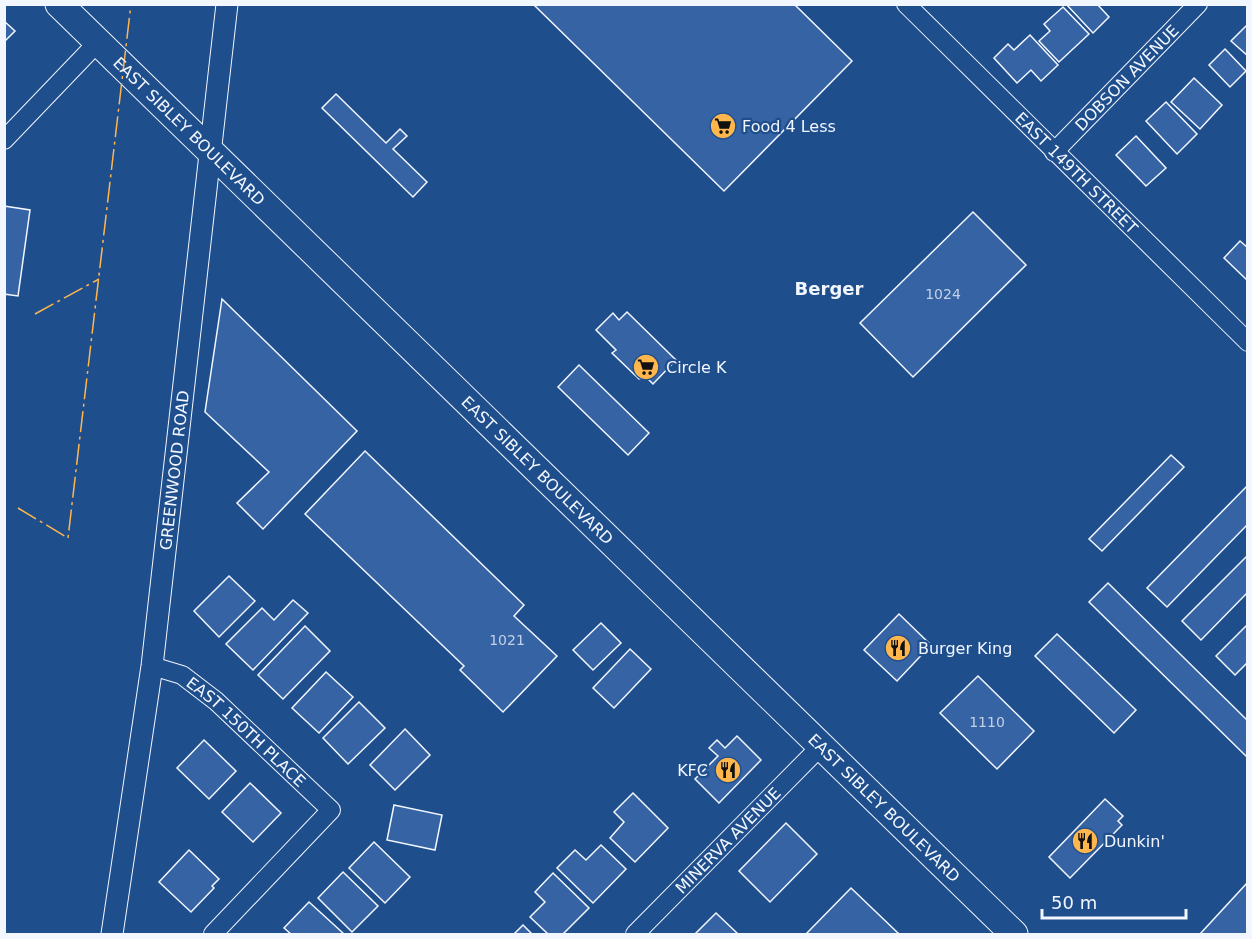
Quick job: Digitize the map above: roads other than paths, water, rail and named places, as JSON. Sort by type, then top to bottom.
[{"type":"main road","name":"EAST SIBLEY BOULEVARD","points":[[59,4],[1014,934]]},
{"type":"street","name":"GREENWOOD ROAD","points":[[112,934],[152,666],[227,4]]},
{"type":"street","name":"EAST 149TH STREET","points":[[906,4],[1248,342]]},
{"type":"street","name":"DOBSON AVENUE","points":[[1054,152],[1198,4]]},
{"type":"street","points":[[4,140],[98,42]]},
{"type":"street","name":"EAST 150TH PLACE","points":[[152,666],[182,675],[216,701],[331,810],[213,934]]},
{"type":"street","name":"MINERVA AVENUE","points":[[635,934],[821,746]]},
{"type":"place","name":"Food 4 Less","points":[[723,126]]},
{"type":"place","name":"Circle K","points":[[646,367]]},
{"type":"place","name":"Burger King","points":[[898,648]]},
{"type":"place","name":"KFC","points":[[728,770]]},
{"type":"place","name":"Dunkin'","points":[[1085,841]]},
{"type":"district","name":"Berger","points":[[829,288]]}]
